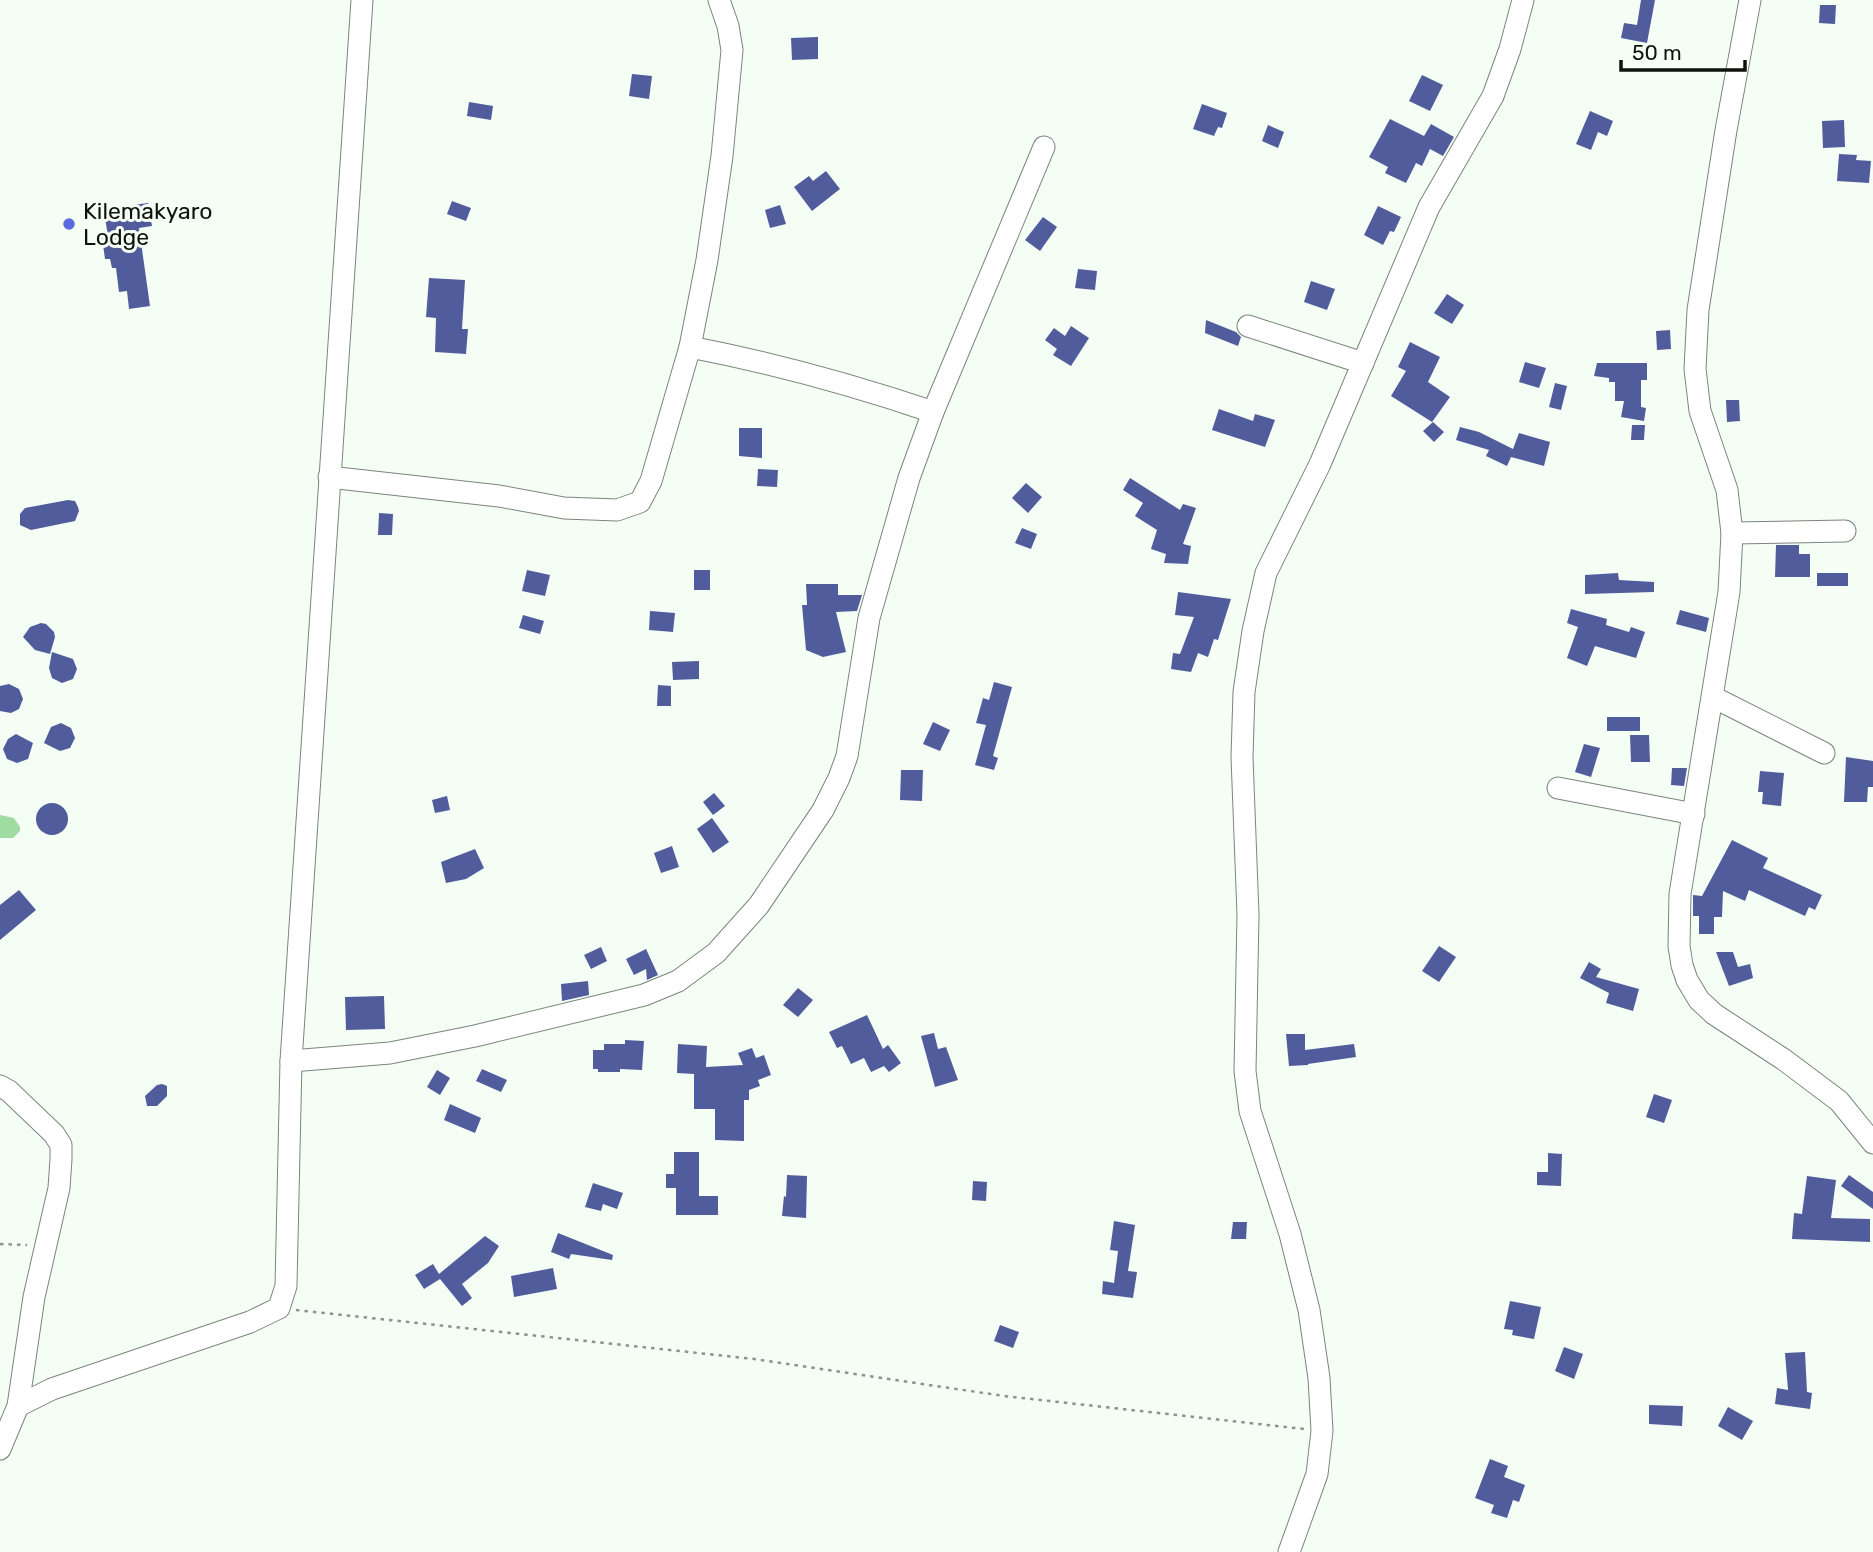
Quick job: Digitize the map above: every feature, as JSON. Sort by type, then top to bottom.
[{"type":"street","points":[[18,1406],[52,1389],[250,1322],[279,1308],[286,1286],[291,1061],[362,0]]},
{"type":"street","points":[[329,477],[499,496],[564,508],[617,510],[640,502],[651,481],[690,347],[707,260],[727,117],[732,50],[728,26],[719,0]]},
{"type":"street","points":[[1289,1552],[1317,1474],[1322,1431],[1319,1378],[1309,1310],[1290,1234],[1250,1111],[1245,1071],[1248,915],[1242,757],[1244,692],[1253,631],[1266,573],[1320,464],[1429,208],[1493,96],[1510,49],[1523,0]]},
{"type":"street","points":[[1750,0],[1726,130],[1698,310],[1695,369],[1700,411],[1727,490],[1732,533],[1729,592],[1680,894],[1679,946],[1687,980],[1699,1000],[1714,1014],[1783,1059],[1839,1101],[1873,1143]]},
{"type":"street","points":[[291,1061],[390,1053],[475,1036],[644,995],[678,981],[716,953],[759,905],[823,810],[839,778],[847,756],[869,618],[909,478],[933,412],[1044,147]]},
{"type":"street","points":[[1248,326],[1363,363]]},
{"type":"street","points":[[690,347],[761,360],[933,412]]},
{"type":"street","points":[[1732,533],[1845,531]]},
{"type":"street","points":[[1713,697],[1824,753]]},
{"type":"street","points":[[1558,788],[1694,814]]},
{"type":"street","points":[[0,1086],[9,1091],[54,1134],[61,1145],[59,1188],[34,1297],[18,1406],[0,1449]]},
{"type":"path","points":[[0,1244],[45,1245]]},
{"type":"path","points":[[279,1308],[754,1359],[1004,1396],[1322,1431]]},
{"type":"shaded area","points":[[0,815],[14,818],[20,827],[20,831],[13,838],[0,838]]},
{"type":"building","points":[[1641,0],[1655,0],[1647,43],[1621,38],[1624,23],[1637,25]]},
{"type":"building","points":[[1820,5],[1836,5],[1835,24],[1819,23]]},
{"type":"building","points":[[818,37],[818,59],[792,60],[791,38]]},
{"type":"building","points":[[632,74],[652,76],[649,99],[629,96]]},
{"type":"building","points":[[1422,75],[1443,85],[1430,111],[1409,101]]},
{"type":"building","points":[[469,102],[493,106],[491,120],[467,116]]},
{"type":"building","points":[[1202,104],[1227,113],[1222,128],[1218,127],[1214,136],[1193,129]]},
{"type":"building","points":[[1590,111],[1613,121],[1607,136],[1598,132],[1591,150],[1576,144]]},
{"type":"building","points":[[1390,119],[1424,136],[1431,124],[1454,137],[1443,156],[1430,149],[1422,166],[1416,163],[1406,183],[1385,173],[1388,167],[1369,157]]},
{"type":"building","points":[[1844,120],[1845,147],[1823,148],[1822,121]]},
{"type":"building","points":[[1268,125],[1284,132],[1278,148],[1262,141]]},
{"type":"building","points":[[1839,154],[1857,155],[1856,160],[1871,161],[1869,183],[1837,181]]},
{"type":"building","points":[[826,171],[840,189],[812,211],[794,187],[809,176],[813,181]]},
{"type":"building","points":[[452,201],[471,208],[466,221],[447,214]]},
{"type":"building","points":[[148,203],[152,226],[139,228],[150,306],[129,309],[127,291],[119,292],[116,268],[112,268],[110,259],[105,259],[102,237],[108,236],[105,218],[111,217],[110,211],[118,210],[117,207]]},
{"type":"building","points":[[780,205],[786,224],[770,228],[765,210]]},
{"type":"building","points":[[1378,206],[1401,217],[1394,232],[1390,231],[1383,245],[1364,235]]},
{"type":"building","points":[[1043,217],[1057,227],[1040,251],[1025,240]]},
{"type":"building","points":[[1078,269],[1097,271],[1095,290],[1075,288]]},
{"type":"building","points":[[429,278],[465,280],[462,329],[468,329],[466,354],[435,352],[436,318],[426,317]]},
{"type":"building","points":[[1311,281],[1335,289],[1327,310],[1304,302]]},
{"type":"building","points":[[1447,294],[1464,305],[1452,324],[1434,313]]},
{"type":"building","points":[[1206,320],[1236,332],[1241,337],[1238,346],[1205,333]]},
{"type":"building","points":[[1071,326],[1089,338],[1071,366],[1053,355],[1057,349],[1045,340],[1054,328],[1065,336]]},
{"type":"building","points":[[1670,330],[1671,349],[1657,350],[1656,331]]},
{"type":"building","points":[[1410,342],[1440,357],[1428,382],[1450,397],[1432,422],[1391,396],[1406,371],[1398,367]]},
{"type":"building","points":[[1525,362],[1546,368],[1539,388],[1519,382]]},
{"type":"building","points":[[1597,363],[1647,363],[1647,380],[1641,380],[1641,407],[1646,408],[1644,421],[1621,417],[1624,401],[1615,401],[1615,382],[1609,382],[1609,378],[1594,376]]},
{"type":"building","points":[[1555,383],[1567,386],[1561,410],[1549,407]]},
{"type":"building","points":[[1726,400],[1739,400],[1740,421],[1727,422]]},
{"type":"building","points":[[1219,409],[1253,421],[1255,414],[1275,420],[1265,447],[1212,430]]},
{"type":"building","points":[[1433,422],[1444,432],[1434,442],[1423,431]]},
{"type":"building","points":[[1632,425],[1645,425],[1644,440],[1631,440]]},
{"type":"building","points":[[1460,427],[1479,432],[1513,449],[1519,433],[1550,442],[1544,466],[1511,457],[1507,466],[1486,456],[1489,450],[1456,440]]},
{"type":"building","points":[[739,428],[762,428],[762,458],[739,456]]},
{"type":"building","points":[[758,469],[778,470],[777,487],[757,486]]},
{"type":"building","points":[[1130,478],[1180,510],[1183,504],[1196,508],[1183,544],[1191,546],[1188,564],[1164,563],[1166,554],[1151,549],[1157,530],[1135,516],[1143,503],[1123,490]]},
{"type":"building","points":[[1026,483],[1042,497],[1028,513],[1012,498]]},
{"type":"building","points":[[75,501],[78,507],[75,521],[31,530],[20,525],[20,514],[25,508]]},
{"type":"building","points":[[379,513],[393,514],[392,535],[378,535]]},
{"type":"building","points":[[1022,528],[1037,534],[1031,549],[1015,543]]},
{"type":"building","points":[[1776,545],[1799,545],[1799,554],[1810,554],[1810,577],[1775,577]]},
{"type":"building","points":[[527,570],[550,575],[545,596],[522,591]]},
{"type":"building","points":[[694,570],[710,570],[710,590],[694,590]]},
{"type":"building","points":[[1618,573],[1619,580],[1654,582],[1654,592],[1585,594],[1585,575]]},
{"type":"building","points":[[1817,573],[1848,573],[1848,586],[1817,586]]},
{"type":"building","points":[[806,584],[838,584],[838,595],[862,595],[857,611],[836,612],[846,652],[823,657],[806,650],[802,605],[807,605]]},
{"type":"building","points":[[1178,592],[1231,599],[1218,640],[1214,639],[1208,657],[1198,653],[1191,672],[1171,669],[1173,653],[1180,654],[1194,617],[1175,615]]},
{"type":"building","points":[[1571,609],[1607,619],[1606,625],[1629,632],[1631,627],[1645,632],[1636,658],[1595,646],[1587,666],[1567,658],[1578,627],[1567,623]]},
{"type":"building","points":[[1680,610],[1709,618],[1706,632],[1676,624]]},
{"type":"building","points":[[650,611],[675,613],[673,632],[649,630]]},
{"type":"building","points":[[523,615],[544,621],[540,634],[519,628]]},
{"type":"building","points":[[41,623],[54,632],[50,654],[35,650],[23,637],[30,627]]},
{"type":"building","points":[[52,652],[73,659],[77,669],[73,679],[62,683],[52,678],[49,668]]},
{"type":"building","points":[[699,661],[699,679],[673,680],[672,662]]},
{"type":"building","points":[[994,682],[1012,687],[993,756],[998,758],[994,770],[975,765],[986,725],[976,723],[983,698],[989,700]]},
{"type":"building","points":[[9,684],[19,689],[23,699],[19,709],[11,713],[0,711],[0,686]]},
{"type":"building","points":[[658,685],[671,686],[671,706],[657,706]]},
{"type":"building","points":[[1607,717],[1640,717],[1640,731],[1607,731]]},
{"type":"building","points":[[933,722],[950,730],[940,751],[923,744]]},
{"type":"building","points":[[61,723],[71,728],[75,738],[70,748],[60,751],[44,743],[51,727]]},
{"type":"building","points":[[16,734],[33,743],[28,759],[17,763],[7,759],[3,749],[8,739]]},
{"type":"building","points":[[1630,735],[1649,735],[1650,762],[1631,762]]},
{"type":"building","points":[[1584,744],[1600,748],[1591,777],[1575,772]]},
{"type":"building","points":[[1846,757],[1873,761],[1873,787],[1868,787],[1867,802],[1844,802]]},
{"type":"building","points":[[1672,768],[1687,768],[1684,786],[1671,785]]},
{"type":"building","points":[[901,770],[923,770],[922,801],[900,800]]},
{"type":"building","points":[[1760,771],[1784,773],[1781,806],[1762,804],[1763,792],[1758,792]]},
{"type":"building","points":[[714,793],[725,806],[713,815],[703,802]]},
{"type":"building","points":[[447,796],[450,810],[435,813],[432,800]]},
{"type":"building","points":[[52,803],[63,808],[68,819],[63,830],[52,835],[41,830],[36,819],[41,808]]},
{"type":"building","points":[[712,818],[729,842],[713,853],[697,829]]},
{"type":"building","points":[[1732,840],[1768,858],[1763,868],[1822,895],[1815,910],[1809,907],[1805,916],[1749,890],[1745,901],[1723,891],[1722,917],[1714,917],[1714,934],[1699,934],[1699,916],[1693,916],[1693,895],[1702,896]]},
{"type":"building","points":[[672,846],[679,867],[661,873],[654,853]]},
{"type":"building","points":[[475,849],[484,868],[466,879],[446,883],[441,862]]},
{"type":"building","points":[[19,890],[36,910],[0,940],[0,905]]},
{"type":"building","points":[[1439,946],[1456,957],[1439,982],[1422,971]]},
{"type":"building","points":[[601,947],[607,961],[591,969],[584,955]]},
{"type":"building","points":[[646,949],[658,975],[647,980],[646,969],[634,975],[626,959]]},
{"type":"building","points":[[1716,952],[1733,952],[1738,967],[1750,964],[1753,978],[1729,986]]},
{"type":"building","points":[[1589,962],[1601,969],[1596,977],[1639,989],[1633,1011],[1606,1003],[1609,993],[1580,978]]},
{"type":"building","points":[[588,981],[589,995],[562,1001],[561,984]]},
{"type":"building","points":[[798,988],[813,1000],[798,1017],[783,1005]]},
{"type":"building","points":[[384,996],[385,1029],[346,1030],[345,997]]},
{"type":"building","points":[[867,1015],[883,1049],[888,1045],[901,1063],[889,1072],[884,1066],[871,1072],[864,1058],[851,1064],[842,1046],[837,1048],[829,1032]]},
{"type":"building","points":[[934,1033],[938,1049],[946,1047],[958,1080],[935,1087],[921,1036]]},
{"type":"building","points":[[1286,1034],[1305,1034],[1305,1050],[1354,1044],[1356,1057],[1289,1066]]},
{"type":"building","points":[[625,1040],[644,1041],[642,1070],[598,1072],[598,1069],[593,1069],[593,1050],[604,1050],[604,1044],[625,1044]]},
{"type":"building","points":[[678,1044],[707,1046],[706,1067],[743,1065],[738,1053],[752,1048],[756,1058],[764,1055],[771,1075],[758,1080],[760,1086],[749,1090],[749,1100],[744,1100],[744,1141],[715,1140],[715,1109],[694,1109],[694,1074],[677,1073]]},
{"type":"building","points":[[482,1069],[507,1080],[501,1092],[476,1081]]},
{"type":"building","points":[[437,1070],[450,1078],[440,1095],[427,1087]]},
{"type":"building","points":[[162,1084],[167,1086],[167,1096],[157,1106],[147,1106],[145,1096]]},
{"type":"building","points":[[1654,1094],[1672,1100],[1664,1123],[1646,1117]]},
{"type":"building","points":[[450,1104],[481,1118],[475,1133],[444,1120]]},
{"type":"building","points":[[674,1152],[699,1152],[699,1196],[718,1196],[718,1215],[676,1215],[676,1188],[666,1188],[666,1174],[674,1174]]},
{"type":"building","points":[[1548,1153],[1562,1154],[1561,1186],[1537,1185],[1537,1172],[1548,1172]]},
{"type":"building","points":[[787,1175],[807,1176],[806,1218],[782,1216]]},
{"type":"building","points":[[1849,1175],[1873,1192],[1873,1209],[1841,1186]]},
{"type":"building","points":[[1807,1176],[1836,1180],[1831,1218],[1870,1219],[1870,1242],[1792,1239],[1794,1213],[1802,1214]]},
{"type":"building","points":[[973,1181],[987,1182],[986,1201],[972,1200]]},
{"type":"building","points":[[593,1183],[623,1193],[617,1209],[603,1204],[601,1211],[585,1207]]},
{"type":"building","points":[[1114,1221],[1135,1225],[1128,1271],[1137,1272],[1133,1298],[1102,1294],[1103,1281],[1114,1283],[1118,1251],[1110,1250]]},
{"type":"building","points":[[1233,1222],[1247,1222],[1246,1239],[1231,1239]]},
{"type":"building","points":[[558,1233],[613,1255],[612,1260],[571,1254],[569,1259],[551,1252]]},
{"type":"building","points":[[485,1236],[499,1246],[488,1263],[462,1284],[472,1298],[462,1306],[440,1279],[424,1289],[415,1275],[433,1264],[439,1274]]},
{"type":"building","points":[[553,1268],[557,1289],[514,1297],[511,1276]]},
{"type":"building","points":[[1510,1301],[1541,1307],[1534,1339],[1512,1335],[1513,1330],[1504,1329]]},
{"type":"building","points":[[1000,1325],[1019,1332],[1013,1348],[994,1341]]},
{"type":"building","points":[[1564,1347],[1583,1354],[1574,1379],[1555,1371]]},
{"type":"building","points":[[1805,1352],[1807,1392],[1812,1393],[1810,1409],[1775,1404],[1777,1388],[1788,1390],[1785,1353]]},
{"type":"building","points":[[1649,1405],[1683,1406],[1682,1426],[1649,1424]]},
{"type":"building","points":[[1728,1407],[1753,1421],[1742,1440],[1718,1426]]},
{"type":"building","points":[[1490,1459],[1508,1466],[1504,1477],[1525,1485],[1519,1502],[1513,1500],[1507,1518],[1491,1513],[1494,1505],[1475,1498]]},
{"type":"place","name":"Kilemakyaro Lodge","points":[[69,224]]}]
